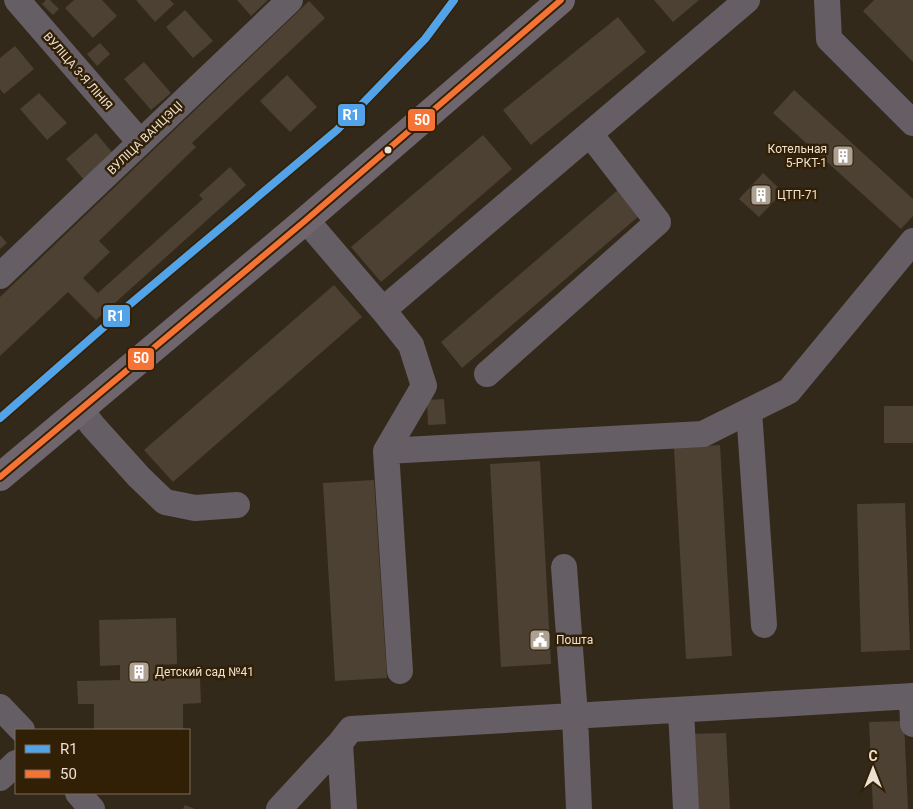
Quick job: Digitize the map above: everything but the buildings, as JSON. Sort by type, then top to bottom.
[{"type":"main road","points":[[0,477],[306,220],[561,0]]},
{"type":"street","name":"ВУЛІЦА 3-Я ЛІНІЯ","points":[[17,0],[140,142]]},
{"type":"street","name":"ВУЛІЦА ВАНЦЭЦІ","points":[[0,276],[290,0]]},
{"type":"street","points":[[383,310],[748,0]]},
{"type":"street","points":[[827,0],[829,39],[913,123]]},
{"type":"street","points":[[487,374],[658,222],[590,134]]},
{"type":"street","points":[[306,220],[412,345],[424,386],[386,451],[400,671]]},
{"type":"street","points":[[386,451],[703,434],[788,391],[913,242]]},
{"type":"street","points":[[80,409],[139,477],[165,502],[195,508],[237,506]]},
{"type":"street","points":[[749,411],[764,625]]},
{"type":"street","points":[[564,567],[575,716],[579,809]]},
{"type":"street","points":[[278,809],[351,729],[912,696],[913,724]]},
{"type":"street","points":[[0,707],[21,729]]},
{"type":"street","points":[[680,710],[686,809]]},
{"type":"street","points":[[340,743],[344,809]]},
{"type":"street","points":[[0,778],[15,764]]},
{"type":"street","points":[[79,794],[92,809]]},
{"type":"transit line","name":"R1","points":[[0,418],[129,305],[337,130],[425,39],[454,0]]},
{"type":"transit line","name":"50","points":[[0,477],[306,220],[561,0]]},
{"type":"place","name":"Котельная 5-РКТ-1","points":[[843,156]]},
{"type":"place","name":"ЦТП-71","points":[[761,195]]},
{"type":"place","name":"Пошта","points":[[540,640]]},
{"type":"place","name":"Детский сад №41","points":[[139,672]]}]
